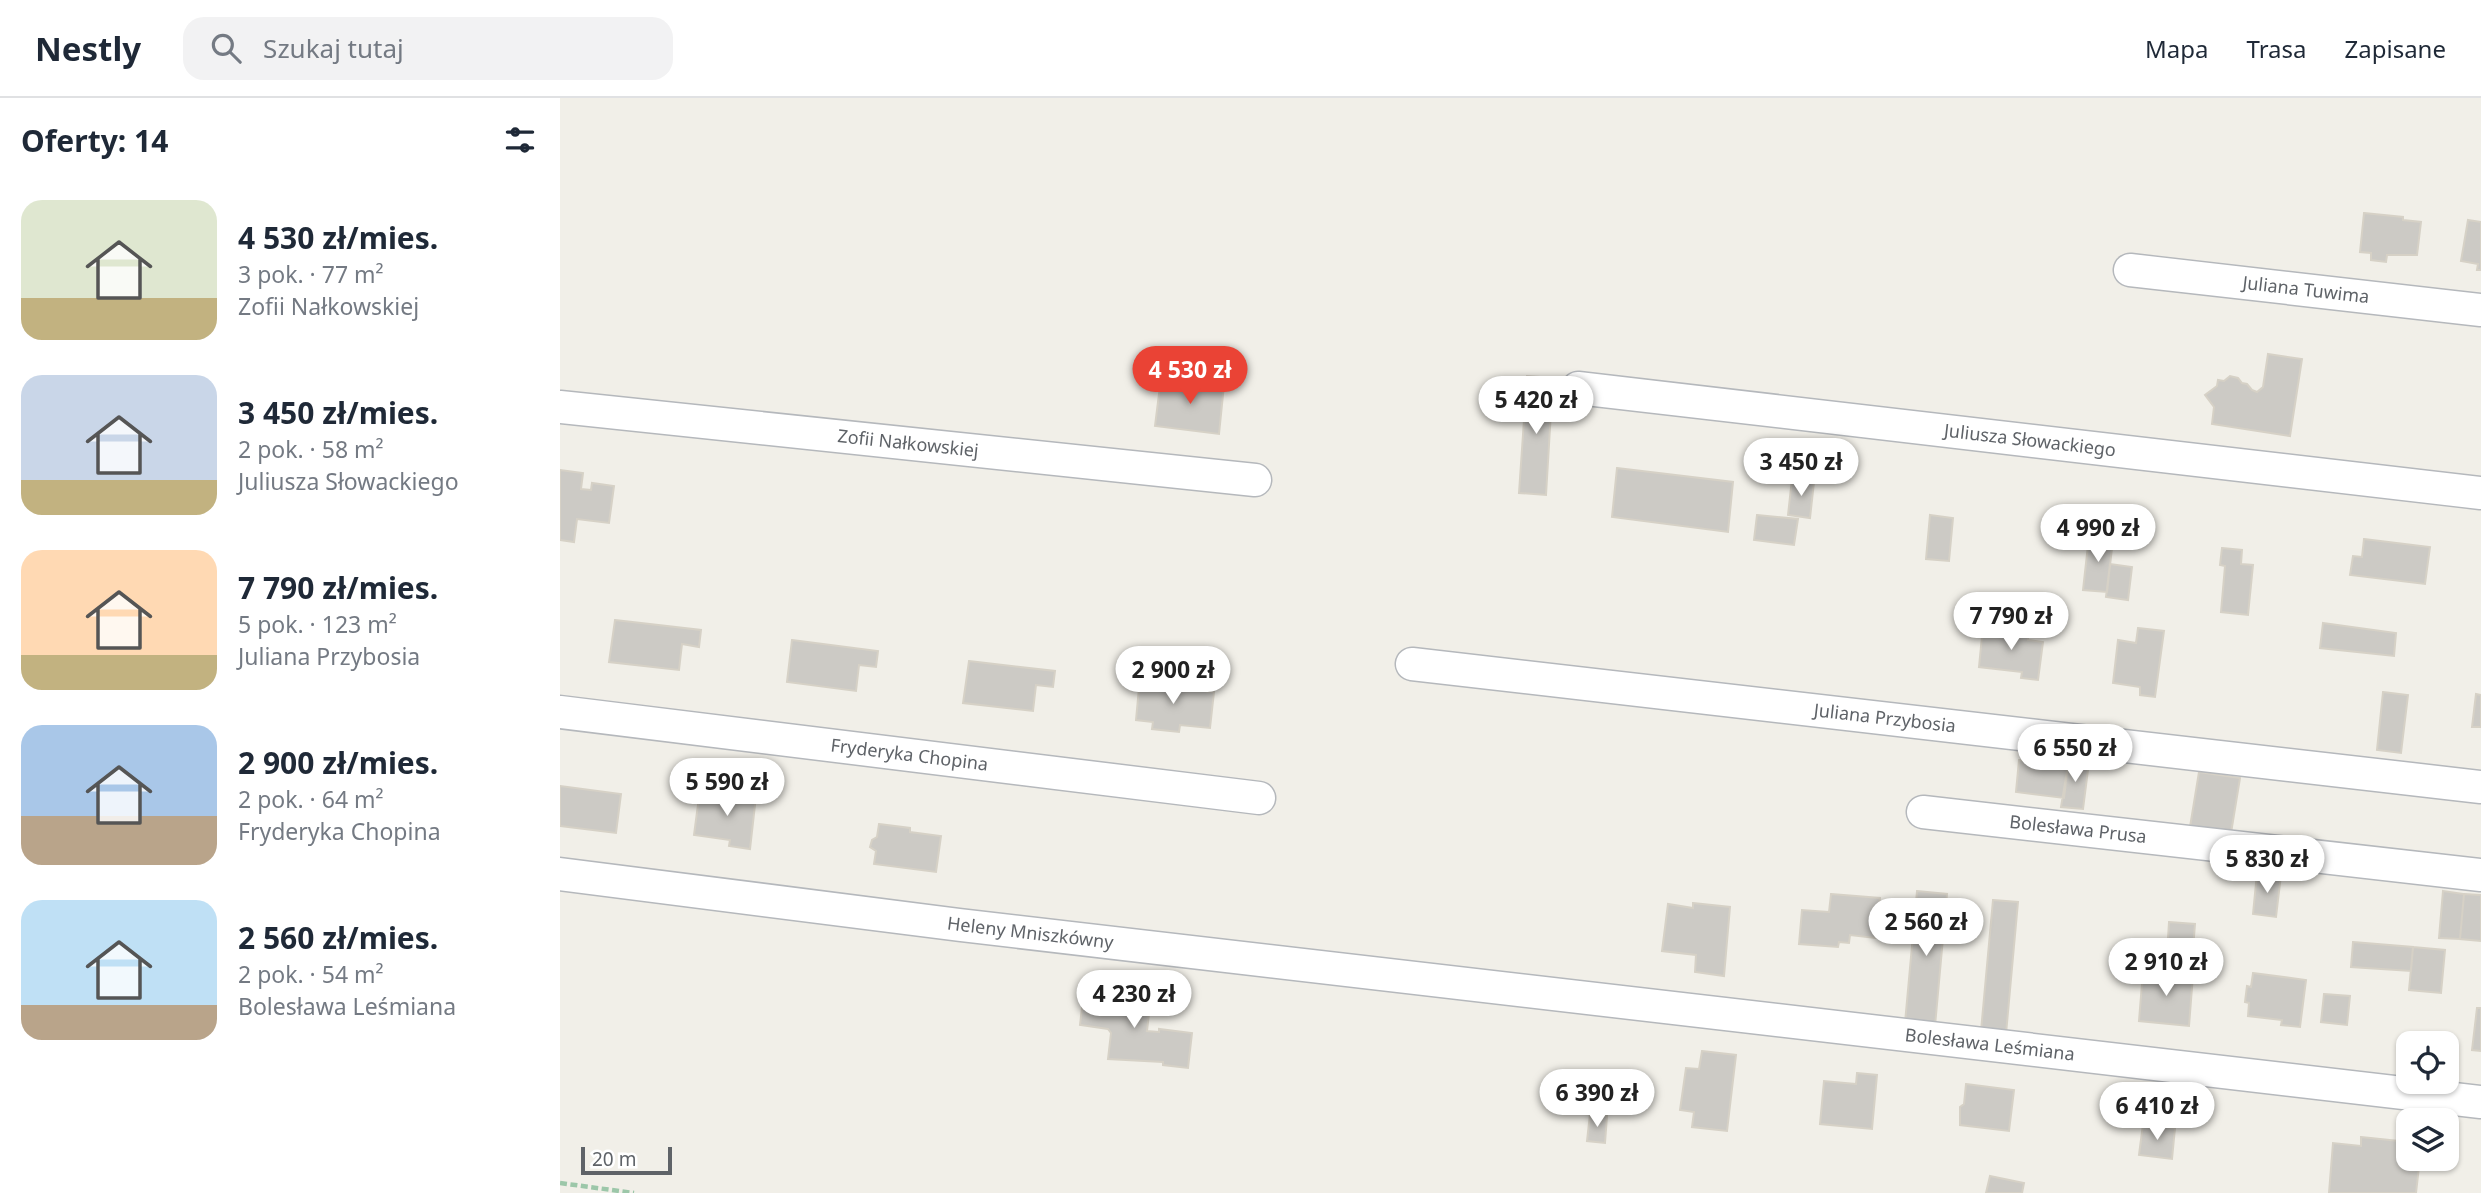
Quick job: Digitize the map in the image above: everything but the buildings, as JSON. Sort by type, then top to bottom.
[{"type":"street","name":"Juliana Tuwima","points":[[2130,270],[2481,310]]},
{"type":"street","name":"Juliusza Słowackiego","points":[[1578,388],[2481,493]]},
{"type":"street","name":"Zofii Nałkowskiej","points":[[560,407],[1255,480]]},
{"type":"street","name":"Juliana Przybosia","points":[[1412,664],[2481,788]]},
{"type":"street","name":"Fryderyka Chopina","points":[[560,712],[1259,798]]},
{"type":"street","name":"Bolesława Prusa","points":[[1923,812],[2481,876]]},
{"type":"street","name":"Heleny Mniszkówny","points":[[560,874],[960,925],[1500,988]]},
{"type":"street","name":"Bolesława Leśmiana","points":[[1500,988],[2481,1102]]},
{"type":"path","points":[[560,1183],[634,1193]]}]
